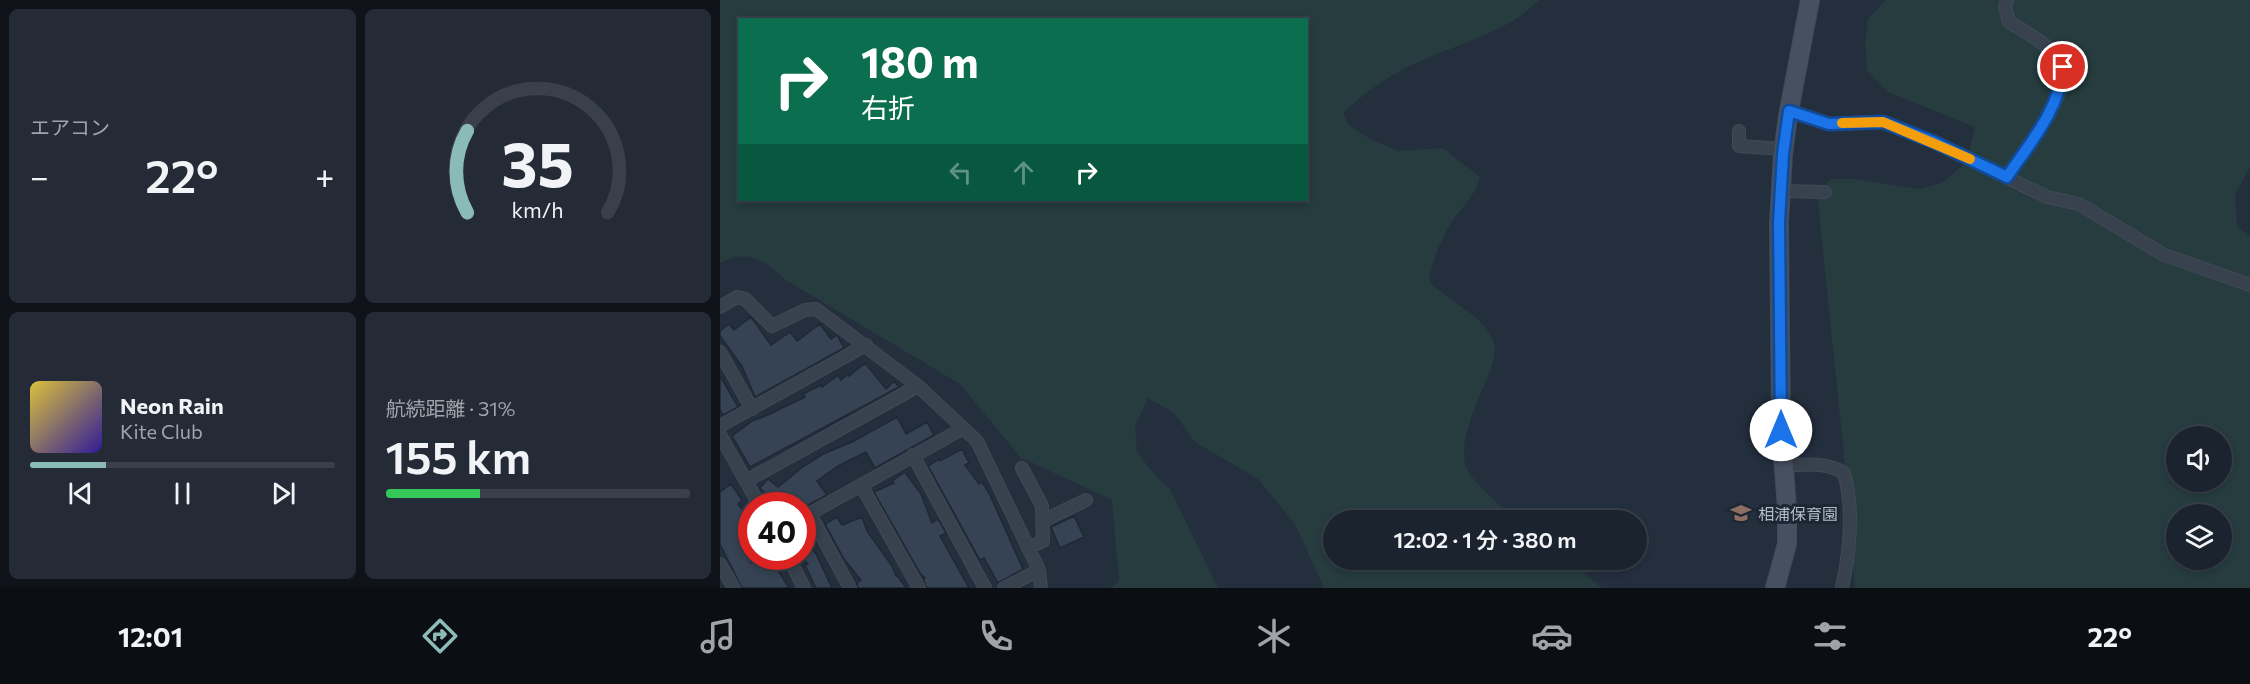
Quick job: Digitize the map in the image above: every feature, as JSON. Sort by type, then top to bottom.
[{"type":"street","points":[[1775,588],[1787,544],[1780,395],[1779,222],[1789,111],[1810,0]]},
{"type":"street","points":[[2007,0],[2009,22],[2043,44],[2055,55],[2063,67],[2062,83],[2055,104],[2007,177]]},
{"type":"street","points":[[1789,111],[1829,124],[1883,122],[1934,142],[2047,197],[2079,204],[2164,255],[2250,285]]},
{"type":"street","points":[[1739,131],[1739,146],[1784,149]]},
{"type":"street","points":[[1781,191],[1825,192]]},
{"type":"street","points":[[720,306],[737,297],[745,299],[772,326],[805,310],[816,309],[918,386],[977,441],[1039,570],[1041,588]]},
{"type":"street","points":[[720,426],[866,345]]},
{"type":"street","points":[[720,352],[752,409]]},
{"type":"street","points":[[746,481],[918,386]]},
{"type":"street","points":[[816,510],[962,429]]},
{"type":"street","points":[[720,435],[752,492]]},
{"type":"street","points":[[913,455],[985,588]]},
{"type":"street","points":[[1783,466],[1825,465],[1835,467],[1844,473],[1849,492],[1849,527],[1842,588]]},
{"type":"street","points":[[1022,468],[1042,506],[1043,540],[1028,548]]},
{"type":"street","points":[[861,484],[919,588]]},
{"type":"street","points":[[1043,521],[1086,500]]},
{"type":"street","points":[[816,532],[850,588]]},
{"type":"street","points":[[720,564],[734,588]]},
{"type":"street","points":[[795,570],[804,588]]},
{"type":"street","points":[[1004,588],[1039,570]]},
{"type":"green space","points":[[720,0],[1539,0],[1527,11],[1497,29],[1396,73],[1368,91],[1343,113],[1348,124],[1370,139],[1398,151],[1443,148],[1480,177],[1472,194],[1445,235],[1435,257],[1429,281],[1476,318],[1491,335],[1494,344],[1495,354],[1468,427],[1464,451],[1468,471],[1505,510],[1323,510],[1323,570],[1580,570],[1602,588],[1324,588],[1295,524],[1258,479],[1195,442],[1174,413],[1148,398],[1135,426],[1137,452],[1154,474],[1170,489],[1218,588],[1111,588],[1119,581],[1112,500],[1020,457],[960,384],[786,280],[763,262],[748,257],[739,257],[720,263]]},
{"type":"green space","points":[[1886,0],[2250,0],[2250,167],[2235,194],[2237,226],[2250,238],[2250,588],[1855,588],[1847,484],[1817,193],[1831,179],[1854,179],[1919,189],[1942,183],[1963,165],[1975,127],[1888,92],[1867,71],[1865,43],[1868,19]]},
{"type":"building","points":[[751,317],[771,345],[790,332],[797,341],[820,324],[831,339],[837,335],[844,348],[755,397],[742,366],[720,336],[720,331],[729,324],[734,330]]},
{"type":"building","points":[[865,363],[886,389],[894,381],[899,387],[750,467],[732,436],[752,421],[805,397],[803,394],[821,385],[822,387],[838,375],[841,380],[848,374],[849,376]]},
{"type":"building","points":[[720,376],[738,407],[723,415],[720,409]]},
{"type":"building","points":[[897,417],[906,434],[927,422],[934,435],[875,468],[866,452],[838,466],[817,481],[827,495],[816,501],[816,492],[764,492],[760,488],[768,479],[778,487],[823,454],[852,442]]},
{"type":"building","points":[[962,449],[969,463],[965,465],[979,484],[982,482],[989,493],[1023,569],[998,583],[984,558],[980,560],[928,466]]},
{"type":"building","points":[[905,472],[921,494],[932,523],[938,519],[946,533],[940,536],[969,588],[927,588],[923,579],[925,578],[874,492],[894,483],[892,481]]},
{"type":"building","points":[[731,484],[738,494],[738,570],[778,570],[789,588],[742,588],[720,544],[720,492]]},
{"type":"building","points":[[1074,516],[1084,537],[1060,548],[1051,527]]},
{"type":"building","points":[[837,517],[842,525],[862,517],[867,531],[906,588],[858,588],[857,583],[861,580],[844,559],[825,524]]},
{"type":"building","points":[[816,554],[832,588],[816,588],[807,570],[816,570]]},
{"type":"slow traffic","points":[[1842,123],[1883,122],[1970,159]]},
{"type":"place","name":"相浦保育園","points":[[1741,513]]},
{"type":"route","points":[[1781,430],[1779,222],[1783,154],[1789,111],[1829,124],[1883,122],[1934,142],[2007,177],[2055,104],[2062,83],[2063,67]]}]
